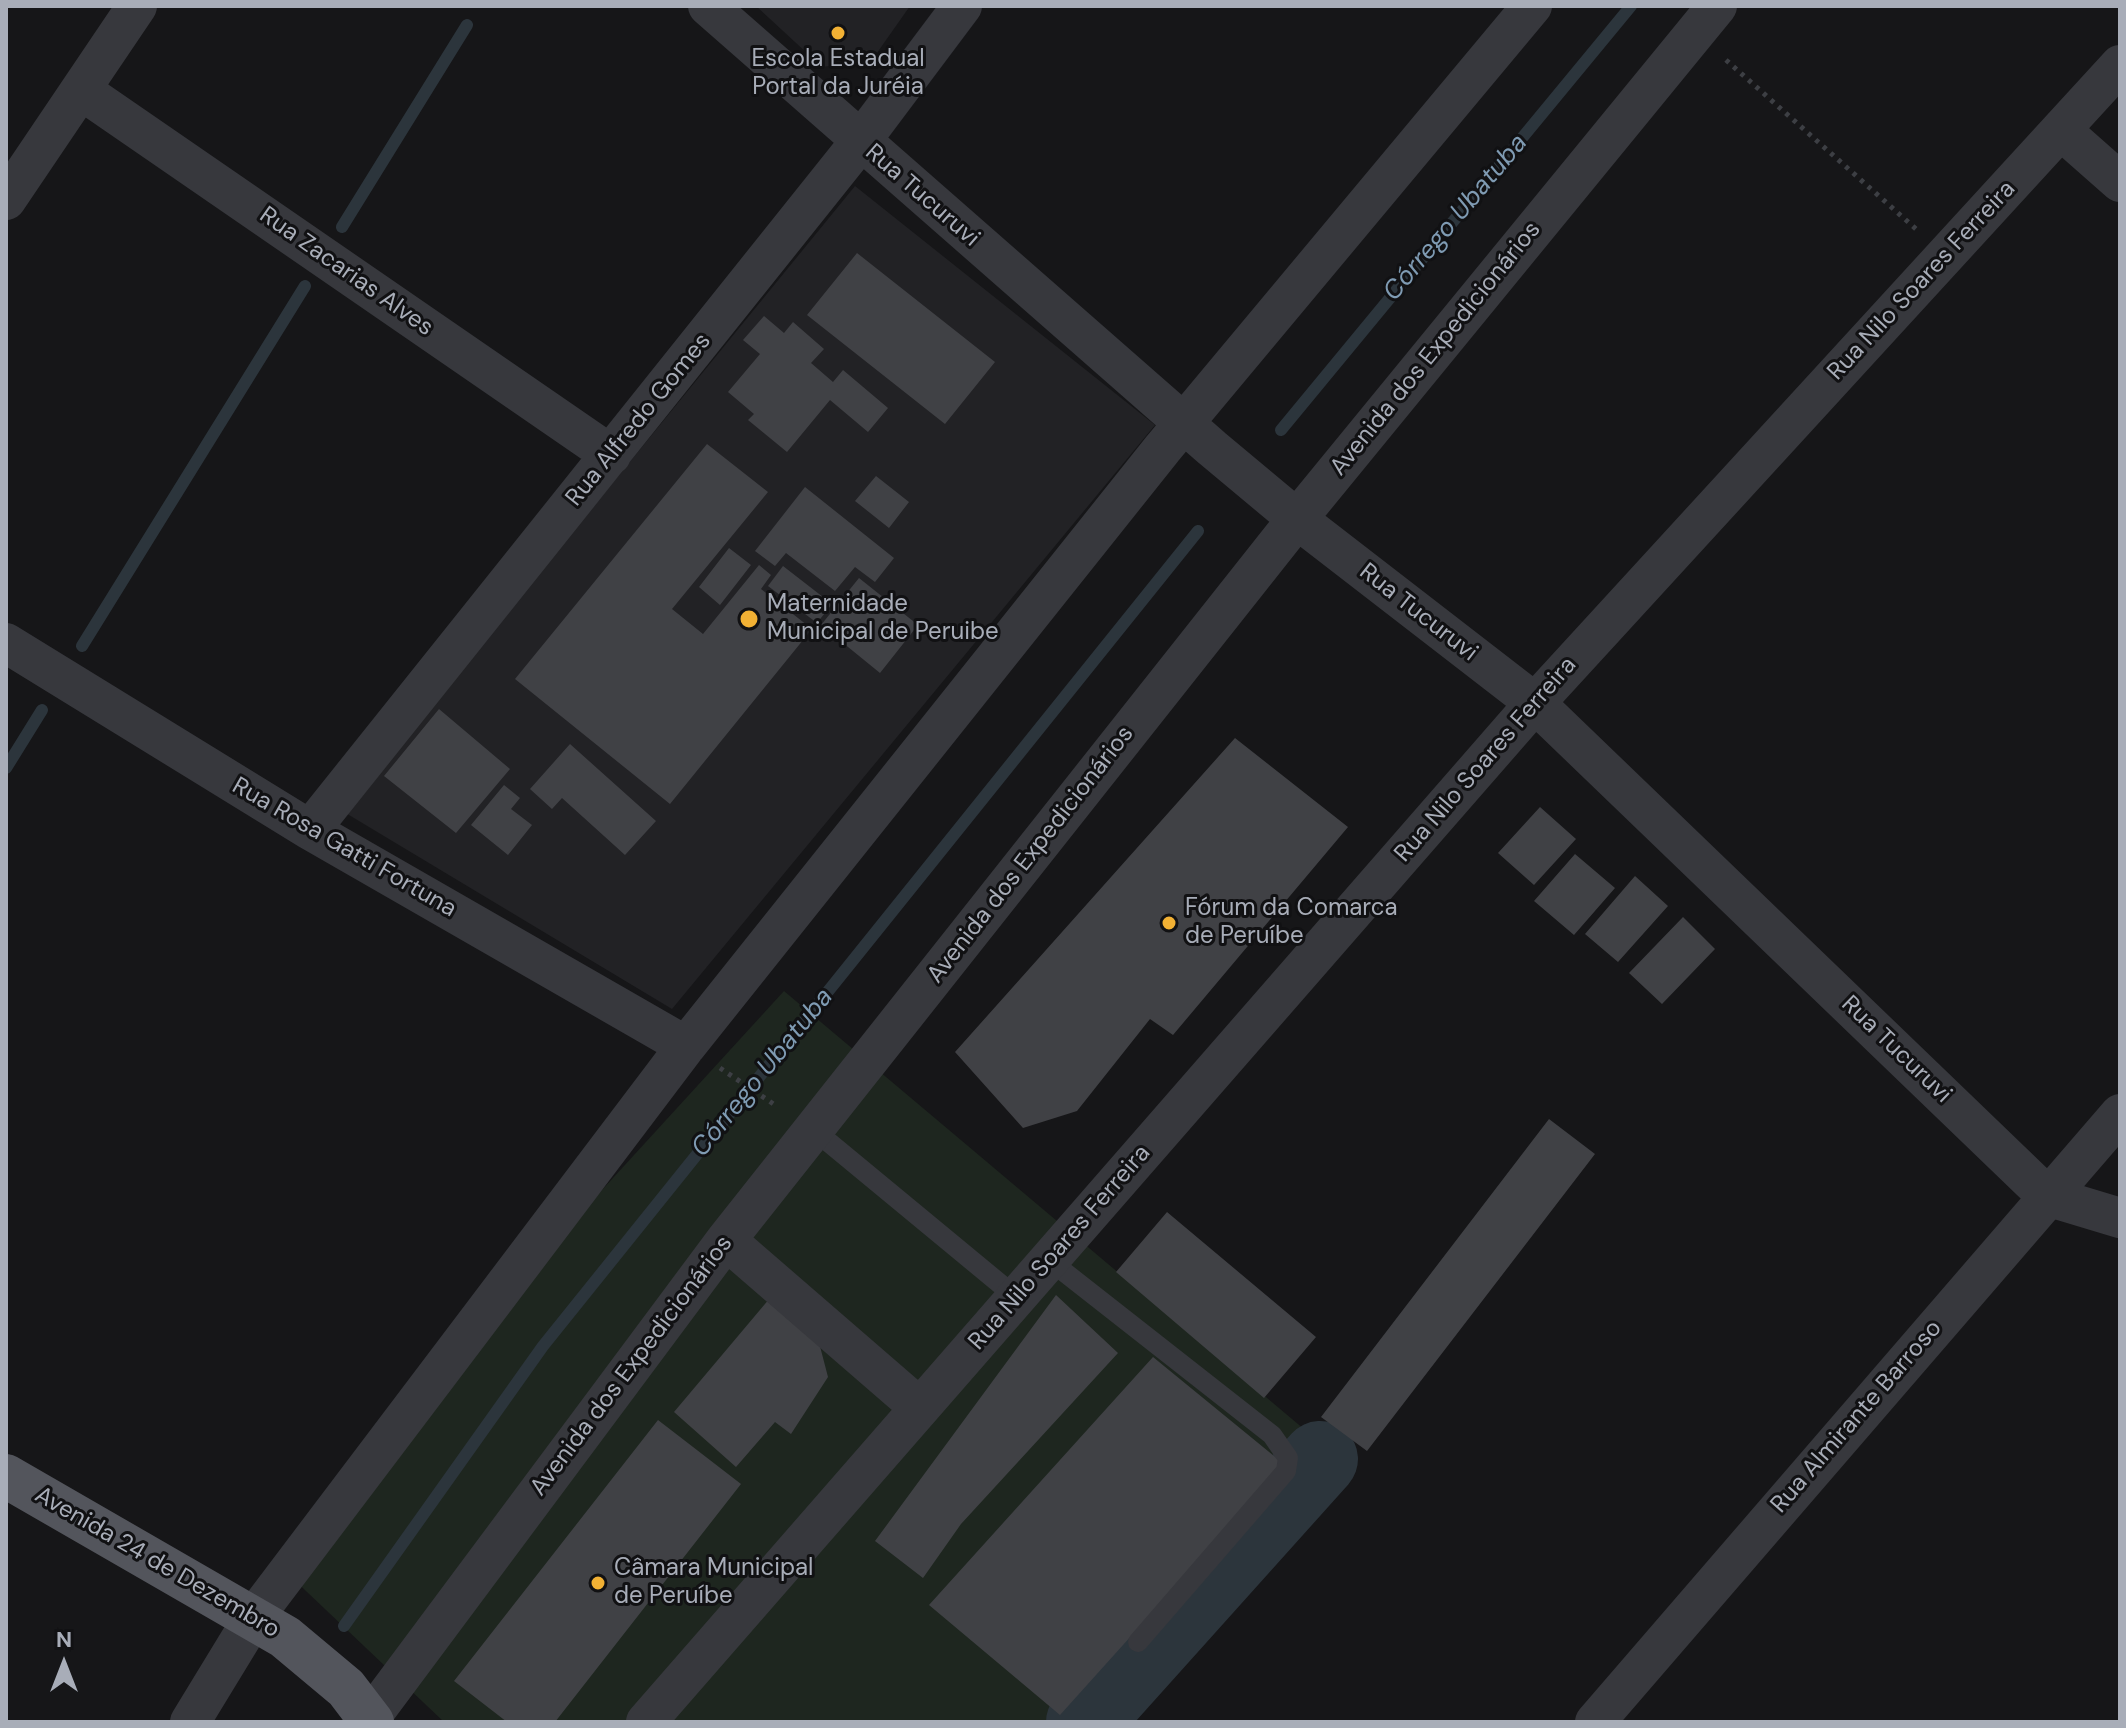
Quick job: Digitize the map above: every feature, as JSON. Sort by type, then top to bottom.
[{"type":"main road","name":"Avenida 24 de Dezembro","points":[[6,1476],[285,1637],[346,1688],[370,1721]]},
{"type":"street","points":[[6,200],[137,6]]},
{"type":"street","name":"Rua Tucuruvi","points":[[708,6],[1183,424],[1297,519],[1535,703],[2047,1196],[2120,1218]]},
{"type":"street","name":"Rua Alfredo Gomes","points":[[310,830],[860,142],[962,6]]},
{"type":"street","points":[[190,1722],[254,1617],[697,1053],[1183,424],[1532,6]]},
{"type":"street","name":"Avenida dos Expedicionários","points":[[370,1721],[726,1240],[1297,519],[1706,20]]},
{"type":"street","name":"Rua Nilo Soares Ferreira","points":[[646,1722],[1535,703],[2120,65]]},
{"type":"street","name":"Rua Zacarias Alves","points":[[81,90],[611,455]]},
{"type":"street","points":[[2061,130],[2120,182]]},
{"type":"street","name":"Rua Rosa Gatti Fortuna","points":[[6,643],[310,830],[697,1053]]},
{"type":"street","name":"Rua Almirante Barroso","points":[[1595,1722],[2120,1114]]},
{"type":"street","points":[[726,1240],[920,1408]]},
{"type":"lane","points":[[814,1130],[1016,1297]]},
{"type":"lane","points":[[1049,1260],[1272,1435],[1288,1458],[1286,1471],[1138,1642]]},
{"type":"path","points":[[1706,20],[1945,255]]},
{"type":"path","points":[[697,1053],[780,1108]]},
{"type":"shaded area","name":"Escola Estadual Portal da Juréia","points":[[756,6],[910,6],[872,60],[822,67]]},
{"type":"shaded area","name":"Maternidade Municipal de Peruibe","points":[[855,186],[1155,425],[672,1009],[344,812]]},
{"type":"shaded area","points":[[784,991],[1349,1467],[1104,1722],[444,1722],[287,1573],[549,1248]]},
{"type":"building","points":[[857,253],[995,362],[945,424],[807,315]]},
{"type":"building","points":[[764,316],[784,333],[793,322],[824,349],[811,363],[833,382],[843,370],[888,408],[868,432],[830,400],[787,452],[748,420],[754,414],[728,392],[760,354],[743,340]]},
{"type":"building","points":[[707,444],[768,492],[672,609],[703,634],[759,565],[771,575],[761,589],[812,629],[670,804],[515,679]]},
{"type":"building","points":[[876,476],[909,502],[889,528],[855,501]]},
{"type":"building","points":[[805,487],[894,558],[875,582],[855,567],[835,591],[786,553],[775,566],[755,551]]},
{"type":"building","points":[[729,548],[751,565],[720,605],[699,587]]},
{"type":"building","points":[[783,566],[832,604],[817,623],[768,586]]},
{"type":"building","points":[[859,578],[918,625],[880,673],[821,625]]},
{"type":"building","points":[[439,709],[510,769],[456,833],[384,776]]},
{"type":"building","name":"Fórum da Comarca de Peruíbe","points":[[1235,738],[1348,827],[1173,1035],[1150,1019],[1077,1111],[1023,1128],[955,1052]]},
{"type":"building","points":[[570,744],[656,821],[625,855],[562,798],[552,809],[530,789]]},
{"type":"building","points":[[504,785],[520,798],[511,809],[532,825],[508,855],[471,825]]},
{"type":"building","points":[[1540,807],[1576,839],[1534,885],[1498,853]]},
{"type":"building","points":[[1575,854],[1615,888],[1574,935],[1534,901]]},
{"type":"building","points":[[1635,876],[1668,906],[1618,962],[1585,934]]},
{"type":"building","points":[[1683,917],[1715,949],[1662,1004],[1629,973]]},
{"type":"building","points":[[1549,1119],[1595,1154],[1367,1451],[1321,1417]]},
{"type":"building","points":[[1167,1212],[1316,1337],[1264,1398],[1116,1272]]},
{"type":"building","points":[[1056,1295],[1118,1353],[961,1524],[923,1578],[875,1541]]},
{"type":"building","points":[[770,1298],[816,1331],[828,1377],[791,1434],[775,1422],[736,1467],[674,1412]]},
{"type":"building","points":[[1153,1357],[1285,1465],[1060,1715],[929,1605]]},
{"type":"building","name":"Câmara Municipal de Peruíbe","points":[[658,1420],[741,1484],[555,1722],[507,1722],[454,1681]]},
{"type":"waterway","name":"Córrego Ubatuba","points":[[1281,430],[1631,6]]},
{"type":"waterway","points":[[342,227],[467,25]]},
{"type":"waterway","points":[[82,646],[305,286]]},
{"type":"waterway","name":"Córrego Ubatuba","points":[[344,1626],[543,1346],[1198,531]]},
{"type":"waterway","points":[[6,768],[42,710]]},
{"type":"waterway","points":[[1084,1722],[1320,1459]]},
{"type":"place","name":"Escola Estadual Portal da Juréia","points":[[838,33]]},
{"type":"place","name":"Maternidade Municipal de Peruibe","points":[[749,619]]},
{"type":"place","name":"Fórum da Comarca de Peruíbe","points":[[1169,923]]},
{"type":"place","name":"Câmara Municipal de Peruíbe","points":[[598,1583]]}]
